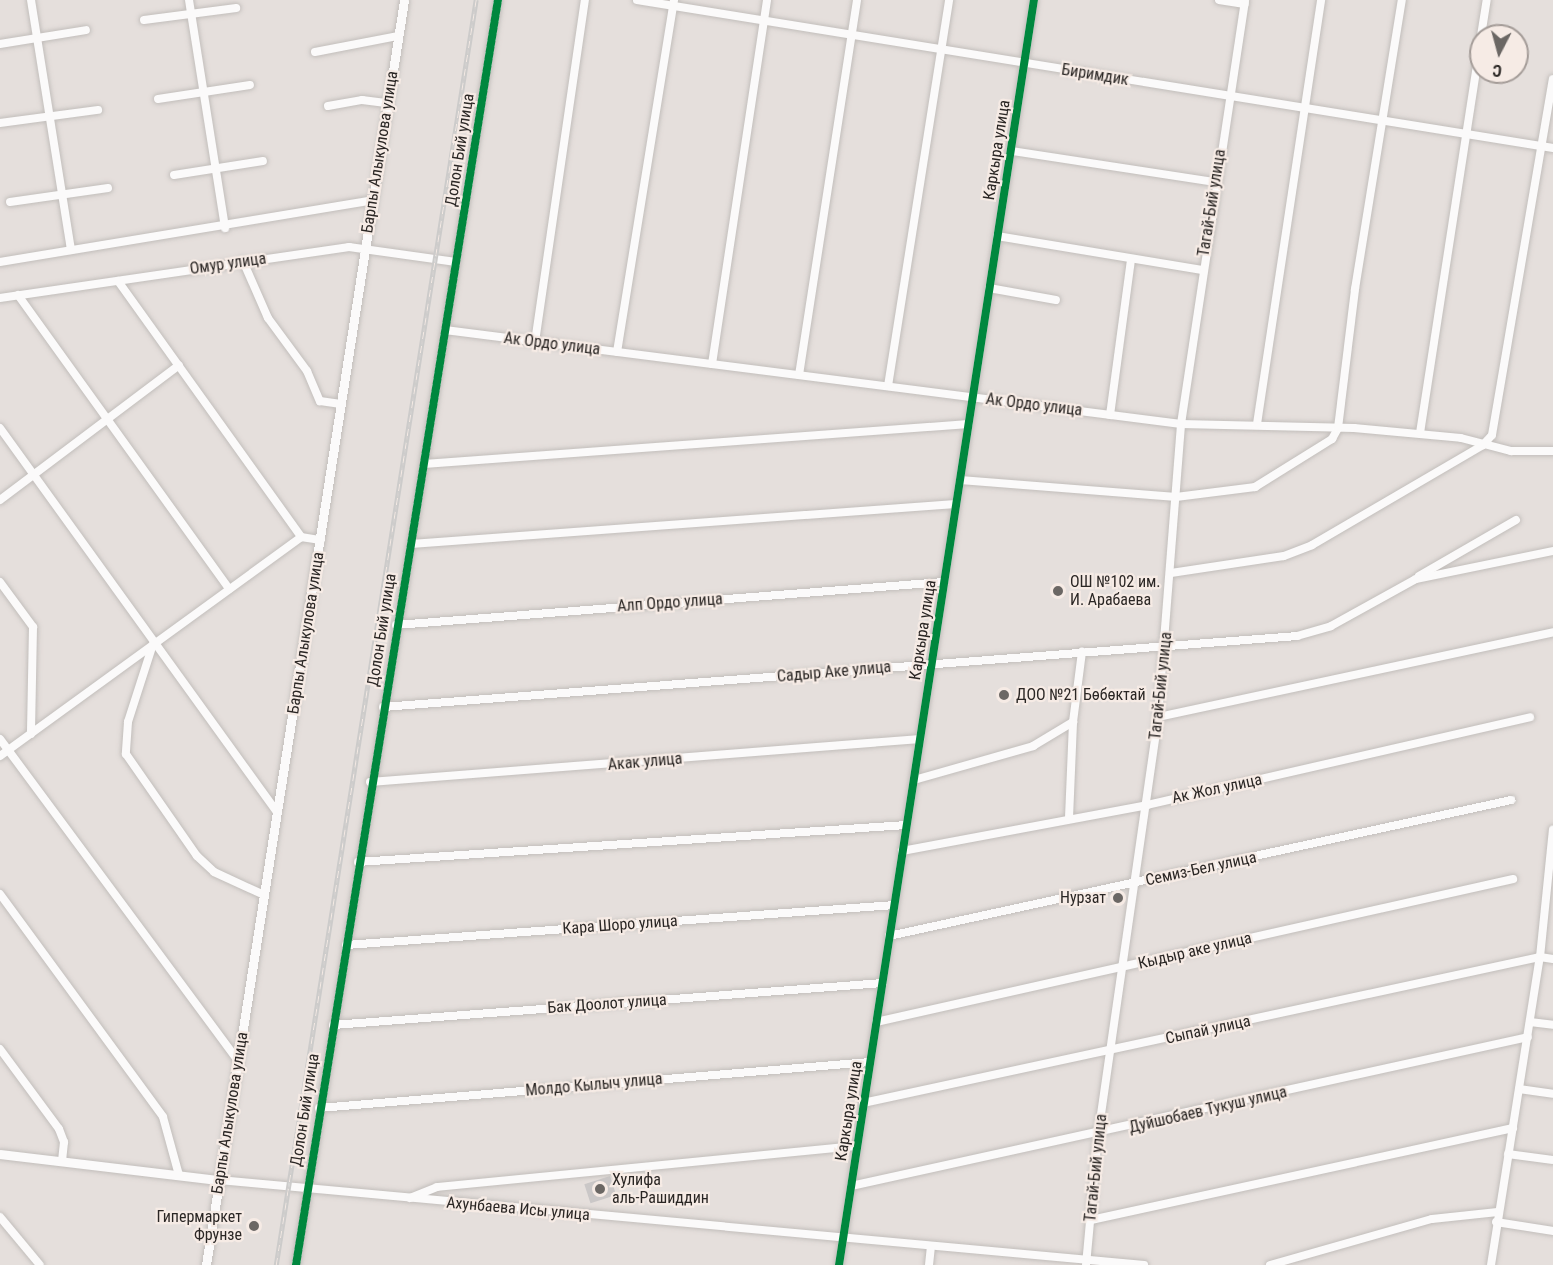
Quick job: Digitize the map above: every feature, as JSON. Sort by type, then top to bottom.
[{"type":"main road","name":"Барпы Алыкулова улица","points":[[206,1265],[404,0]]},
{"type":"main road","name":"Ахунбаева Исы улица","points":[[0,1154],[219,1180]]},
{"type":"street","points":[[31,0],[71,250]]},
{"type":"street","points":[[189,0],[225,228]]},
{"type":"street","name":"Долон Бий улица","points":[[296,1265],[370,782],[411,544],[498,0]]},
{"type":"street","points":[[535,342],[585,0]]},
{"type":"street","name":"Биримдик","points":[[637,0],[674,3],[764,21],[942,51],[1553,148]]},
{"type":"street","points":[[712,364],[767,0]]},
{"type":"street","points":[[799,375],[858,0]]},
{"type":"street","points":[[888,386],[949,0]]},
{"type":"street","name":"Каркыра улица","points":[[839,1265],[1034,0]]},
{"type":"street","points":[[1219,0],[1245,2]]},
{"type":"street","points":[[1257,424],[1322,0]]},
{"type":"street","points":[[960,480],[1176,497],[1255,487],[1315,453],[1338,428],[1402,0]]},
{"type":"street","points":[[1483,24],[1487,0]]},
{"type":"street","name":"Тагай-Бий улица","points":[[1086,1262],[1098,1135],[1136,883],[1166,647],[1181,424],[1215,182],[1245,2]]},
{"type":"street","points":[[617,352],[674,3]]},
{"type":"street","points":[[144,21],[236,8]]},
{"type":"street","points":[[0,44],[86,30]]},
{"type":"street","points":[[315,52],[398,36]]},
{"type":"street","points":[[1171,573],[1284,556],[1312,544],[1483,445],[1497,422],[1553,79]]},
{"type":"street","points":[[1420,433],[1474,84]]},
{"type":"street","points":[[158,99],[204,89],[250,85]]},
{"type":"street","points":[[328,106],[362,100],[388,103]]},
{"type":"street","points":[[0,123],[98,110]]},
{"type":"street","points":[[1012,151],[1215,182]]},
{"type":"street","points":[[174,175],[263,161]]},
{"type":"street","points":[[10,202],[108,188]]},
{"type":"street","points":[[0,262],[225,228],[373,200]]},
{"type":"street","points":[[997,236],[1202,270]]},
{"type":"street","name":"Омур улица","points":[[0,298],[243,261],[366,246],[456,262]]},
{"type":"street","points":[[1110,414],[1131,259]]},
{"type":"street","points":[[243,261],[268,318],[307,371],[320,401],[341,404]]},
{"type":"street","points":[[118,280],[301,537]]},
{"type":"street","points":[[989,288],[1056,300]]},
{"type":"street","points":[[18,295],[105,420],[229,589]]},
{"type":"street","name":"Ак Ордо улица","points":[[445,330],[1181,424],[1257,424],[1420,433],[1483,445],[1553,451]]},
{"type":"street","points":[[0,500],[179,365]]},
{"type":"street","points":[[424,464],[969,424]]},
{"type":"street","points":[[0,428],[277,812]]},
{"type":"street","points":[[411,544],[956,504]]},
{"type":"street","name":"Садыр Аке улица","points":[[384,706],[1297,636],[1331,626],[1516,520]]},
{"type":"street","points":[[0,756],[301,537],[321,540]]},
{"type":"street","name":"Садыр Аке улица","points":[[1416,579],[1553,551]]},
{"type":"street","points":[[0,582],[33,627],[31,734]]},
{"type":"street","name":"Алп Ордо улица","points":[[396,625],[944,582]]},
{"type":"street","points":[[1158,717],[1553,632]]},
{"type":"street","points":[[155,643],[128,722],[126,754],[197,856],[223,878],[264,895]]},
{"type":"street","points":[[1069,818],[1072,722],[1082,652]]},
{"type":"street","name":"Ак Жол улица","points":[[902,851],[1147,804],[1530,717]]},
{"type":"street","points":[[914,780],[1034,746],[1072,722]]},
{"type":"street","points":[[0,739],[238,1061]]},
{"type":"street","name":"Акак улица","points":[[370,782],[920,739]]},
{"type":"street","name":"Семиз-Бел улица","points":[[889,936],[1511,800]]},
{"type":"street","points":[[358,862],[906,825]]},
{"type":"street","points":[[1491,1265],[1540,957],[1553,830]]},
{"type":"street","name":"Кыдыр аке улица","points":[[876,1022],[1513,879]]},
{"type":"street","points":[[0,894],[164,1117],[179,1175]]},
{"type":"street","name":"Кара Шоро улица","points":[[346,945],[894,905]]},
{"type":"street","name":"Сыпай улица","points":[[863,1103],[1540,957],[1553,959]]},
{"type":"street","name":"Бак Доолот улица","points":[[333,1025],[882,983]]},
{"type":"street","points":[[1530,1022],[1553,1025]]},
{"type":"street","name":"Дуйшобаев Тукуш улица","points":[[851,1186],[1098,1135],[1528,1037]]},
{"type":"street","points":[[0,1049],[59,1129],[64,1142],[62,1162]]},
{"type":"street","name":"Молдо Кылыч улица","points":[[319,1108],[870,1062]]},
{"type":"street","points":[[1519,1089],[1553,1094]]},
{"type":"street","points":[[1091,1220],[1513,1128]]},
{"type":"street","points":[[409,1199],[437,1187],[857,1146]]},
{"type":"street","points":[[1508,1154],[1553,1160]]},
{"type":"street","name":"Ахунбаева Исы улица","points":[[219,1180],[843,1237],[1086,1262],[1144,1265]]},
{"type":"street","points":[[1270,1265],[1432,1219],[1498,1212]]},
{"type":"street","points":[[0,1217],[40,1265]]},
{"type":"street","points":[[1497,1222],[1553,1231]]},
{"type":"street","points":[[928,1265],[931,1246]]},
{"type":"building","name":"Хулифа аль-Рашиддин","points":[[610,1176],[616,1195],[591,1203],[584,1184]]},
{"type":"railway","points":[[276,1265],[476,0]]},
{"type":"cycle path","points":[[296,1265],[498,0]]},
{"type":"cycle path","points":[[839,1265],[1034,0]]},
{"type":"place","name":"ОШ №102 им. И. Арабаева","points":[[1058,591]]},
{"type":"place","name":"ДОО №21 Бөбөктай","points":[[1004,695]]},
{"type":"place","name":"Нурзат","points":[[1118,898]]},
{"type":"place","name":"Хулифа аль-Рашиддин","points":[[600,1189]]},
{"type":"place","name":"Гипермаркет Фрунзе","points":[[254,1226]]}]
